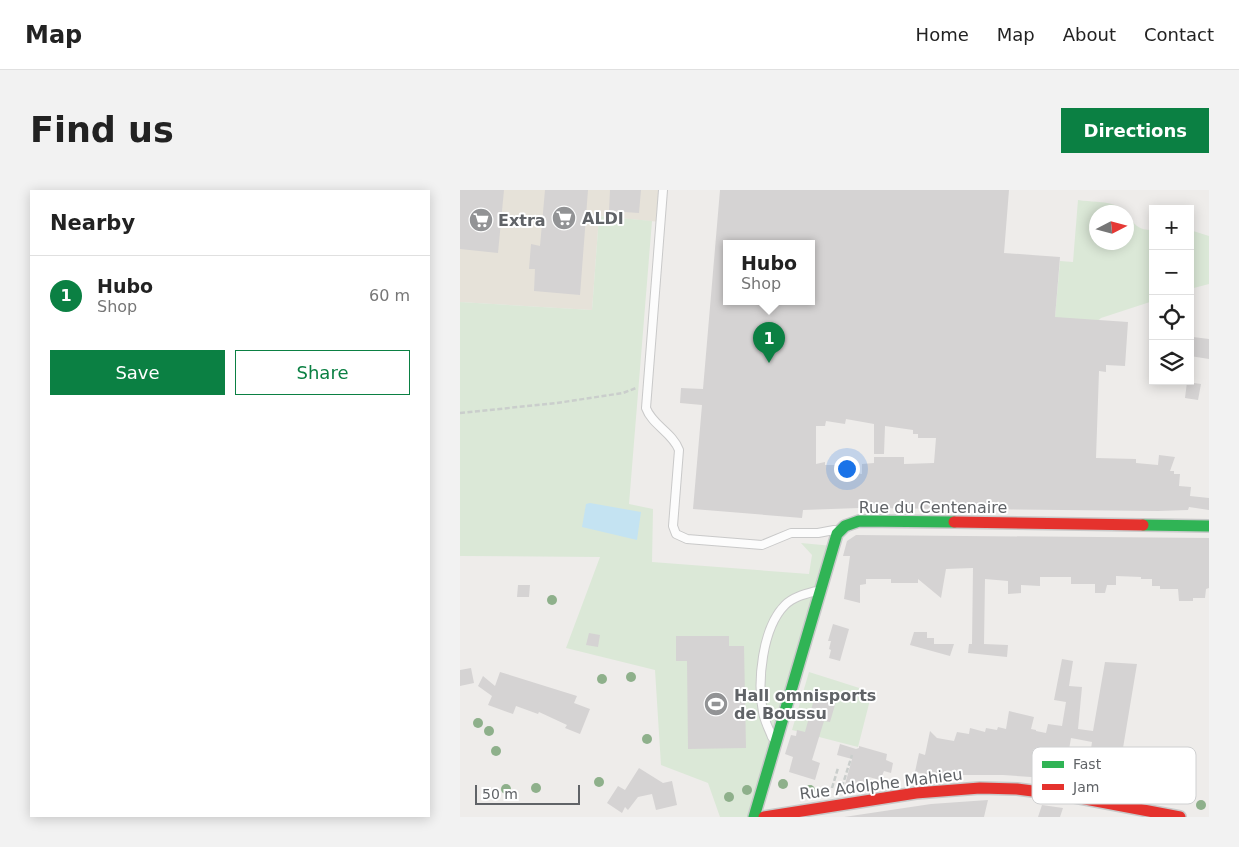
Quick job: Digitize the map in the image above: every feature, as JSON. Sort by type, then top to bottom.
[{"type":"street","name":"Rue du Centenaire","points":[[754,817],[835,538],[840,529],[847,524],[859,521],[1209,526]]},
{"type":"street","name":"Rue Adolphe Mahieu","points":[[764,817],[953,789],[1032,792]]},
{"type":"street","name":"Rue Adolphe Mahieu","points":[[1110,804],[1180,817]]},
{"type":"lane","points":[[663,190],[646,408],[649,415],[677,443],[680,450],[674,526],[676,534],[686,540],[762,545],[791,533],[818,533],[840,529]]},
{"type":"lane","points":[[775,746],[763,713],[760,686],[762,662],[767,640],[774,621],[785,606],[797,596],[820,590]]},
{"type":"path","points":[[460,413],[502,410],[613,395],[648,384]]},
{"type":"path","points":[[842,806],[852,755]]},
{"type":"shaded area","points":[[460,190],[663,190],[660,222],[599,216],[592,310],[460,302]]},
{"type":"green space","points":[[1078,200],[1115,205],[1089,205],[1089,250],[1134,250],[1134,223],[1139,227],[1149,230],[1149,302],[1101,318],[1092,326],[1054,328],[1060,261],[1073,262]]},
{"type":"green space","points":[[599,216],[652,221],[629,504],[653,509],[652,562],[809,574],[812,555],[801,543],[833,546],[754,817],[720,817],[708,783],[661,765],[655,670],[566,648],[600,557],[460,556],[460,302],[592,310]]},
{"type":"green space","points":[[1194,231],[1209,236],[1209,284],[1194,288]]},
{"type":"green space","points":[[809,672],[872,692],[858,747],[792,730]]},
{"type":"water","points":[[590,503],[641,512],[637,540],[582,527],[586,504]]},
{"type":"building","name":"Extra","points":[[460,190],[504,190],[498,253],[460,249]]},
{"type":"building","name":"ALDI","points":[[545,190],[588,190],[580,295],[534,291],[535,269],[529,269],[531,244],[540,246]]},
{"type":"building","points":[[610,190],[641,190],[639,213],[609,211]]},
{"type":"building","points":[[720,190],[1009,190],[1004,253],[1060,257],[1055,317],[1128,322],[1125,366],[1106,365],[1106,372],[1099,371],[1096,458],[1136,459],[1136,463],[1158,465],[1159,455],[1175,457],[1170,471],[1174,471],[1174,474],[1180,474],[1179,486],[1191,487],[1190,496],[1209,498],[1209,510],[1189,507],[1188,510],[1158,511],[859,508],[803,510],[802,518],[693,509],[702,405],[680,403],[681,388],[703,389]],"holes":[[[846,419],[874,424],[874,454],[884,454],[885,426],[913,430],[913,434],[918,434],[918,438],[936,438],[934,463],[904,464],[904,457],[874,457],[874,463],[862,464],[862,474],[839,472],[839,465],[825,465],[825,462],[816,464],[816,426],[825,426],[826,421],[845,424]]]},
{"type":"building","points":[[1194,337],[1209,339],[1209,359],[1194,357]]},
{"type":"building","points":[[1201,384],[1198,400],[1185,398],[1187,385]]},
{"type":"building","points":[[856,535],[1209,538],[1209,588],[1206,589],[1205,598],[1193,598],[1193,601],[1179,601],[1178,589],[1160,589],[1160,586],[1152,586],[1152,579],[1141,579],[1141,577],[1116,576],[1116,585],[1107,585],[1105,593],[1095,593],[1095,584],[1071,584],[1071,577],[1040,577],[1040,586],[1021,585],[1021,593],[1008,594],[1008,581],[985,579],[984,644],[1008,645],[1007,657],[968,653],[969,644],[972,644],[973,568],[946,569],[941,598],[918,579],[918,583],[891,583],[891,579],[866,579],[866,584],[860,585],[860,603],[844,599],[850,556],[843,556],[847,541]]},
{"type":"building","points":[[518,585],[530,585],[529,597],[517,597]]},
{"type":"building","points":[[833,624],[849,629],[840,661],[829,658],[831,641],[828,641]]},
{"type":"building","points":[[914,632],[927,632],[927,638],[934,638],[934,644],[954,644],[950,656],[910,645]]},
{"type":"building","points":[[589,633],[600,635],[598,647],[586,645]]},
{"type":"building","name":"Hall omnisports de Boussu","points":[[676,636],[729,636],[729,646],[744,646],[746,748],[688,749],[687,661],[676,661]]},
{"type":"building","points":[[1062,659],[1073,661],[1069,686],[1082,687],[1078,729],[1093,731],[1105,662],[1137,664],[1123,747],[1091,747],[1092,742],[1071,738],[1069,747],[1032,747],[1032,777],[1003,775],[931,775],[915,772],[919,753],[925,755],[930,731],[937,738],[954,741],[957,732],[969,734],[970,728],[985,732],[986,728],[997,730],[998,727],[1006,729],[1009,711],[1034,717],[1031,729],[1046,733],[1048,724],[1062,726],[1066,702],[1054,700]]},
{"type":"building","points":[[471,668],[474,683],[460,686],[460,670]]},
{"type":"building","points":[[500,672],[577,696],[574,703],[590,709],[580,734],[565,728],[567,725],[539,712],[538,714],[516,706],[513,714],[488,705],[492,696],[478,686],[483,676],[495,686]]},
{"type":"building","points":[[816,692],[837,698],[830,722],[824,721],[812,760],[820,763],[815,780],[789,772],[793,757],[785,754],[791,735],[796,736],[797,730],[805,732]]},
{"type":"building","points":[[840,744],[856,749],[859,746],[887,754],[886,760],[893,763],[891,773],[884,771],[880,780],[869,777],[867,786],[844,788],[852,759],[837,755]]},
{"type":"building","points":[[639,768],[663,783],[672,781],[677,805],[656,810],[652,794],[638,797],[628,810],[625,807],[622,813],[607,803],[618,786],[625,790]]},
{"type":"building","points":[[988,800],[984,817],[844,817],[931,804]]},
{"type":"building","points":[[1042,805],[1063,808],[1060,817],[1038,817]]},
{"type":"traffic: fast","points":[[754,817],[837,534],[845,526],[859,521],[954,522]]},
{"type":"traffic: fast","points":[[1143,525],[1209,526]]},
{"type":"traffic: jam","points":[[954,522],[1143,525]]},
{"type":"traffic: jam","points":[[764,817],[916,793],[980,788],[1032,791]]},
{"type":"traffic: jam","points":[[1111,804],[1180,817]]},
{"type":"place","name":"ALDI","points":[[564,218]]},
{"type":"place","name":"Extra","points":[[481,220]]},
{"type":"place","name":"Hubo","points":[[769,363]]},
{"type":"place","name":"Hall omnisports de Boussu","points":[[716,704]]}]
